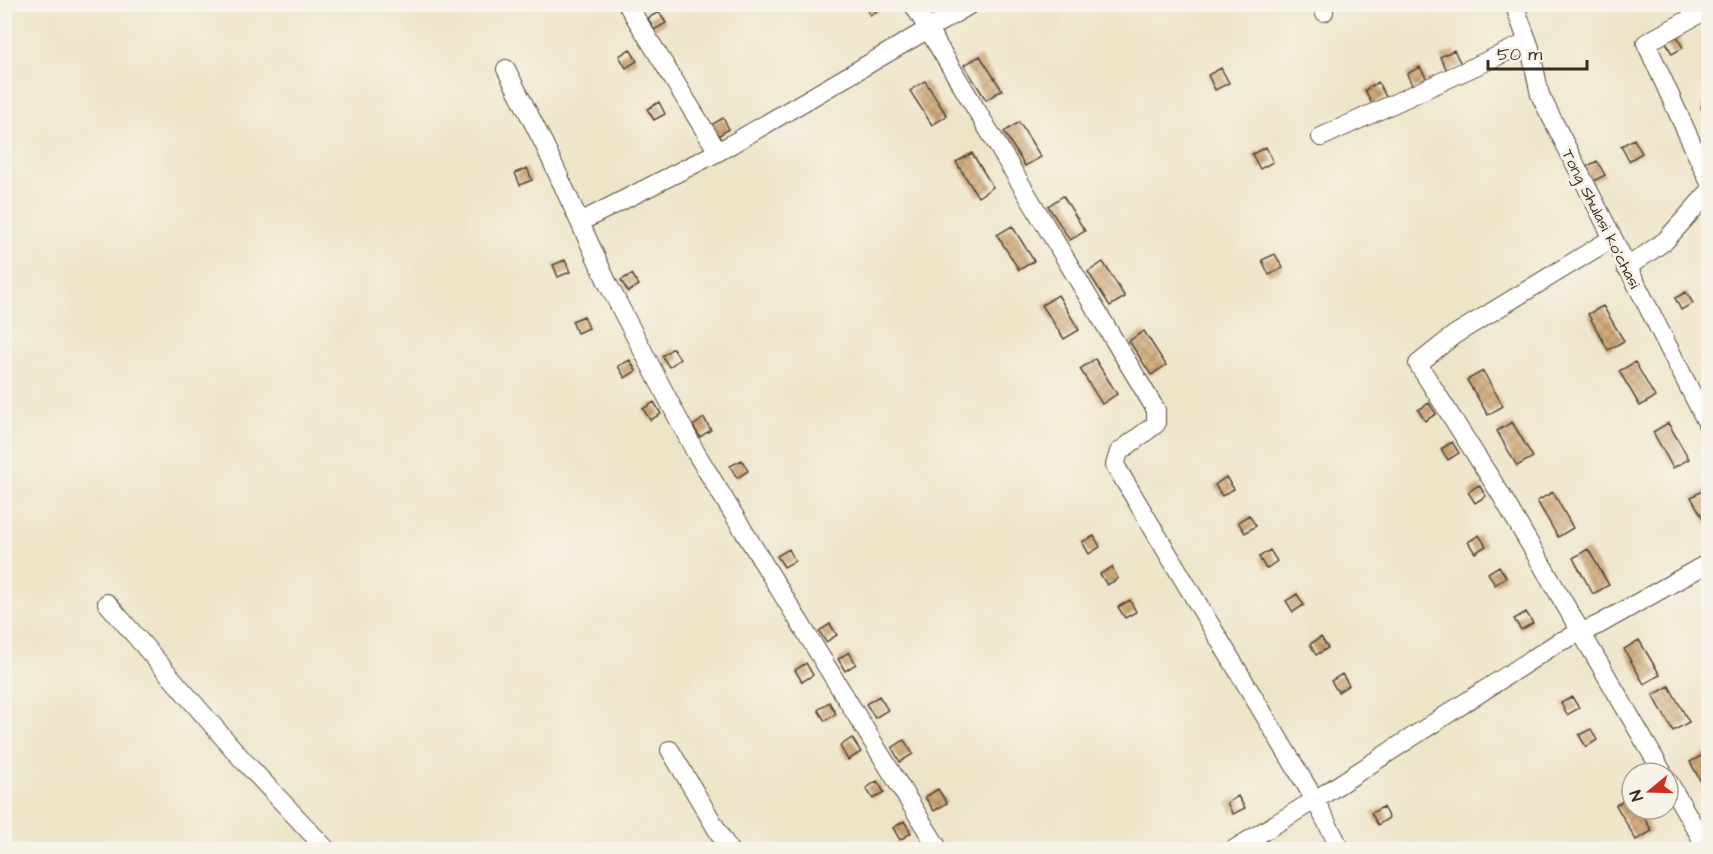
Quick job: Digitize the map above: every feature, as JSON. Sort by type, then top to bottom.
[{"type":"street","points":[[627,4],[718,152]]},
{"type":"street","points":[[913,4],[1156,410],[1156,424],[1119,452],[1115,465],[1315,800],[1341,849]]},
{"type":"street","points":[[580,222],[718,152],[971,4]]},
{"type":"street","name":"Tong Shulasi ko'chasi","points":[[1514,4],[1528,42],[1540,95],[1611,239],[1708,425]]},
{"type":"street","points":[[1708,9],[1646,43],[1708,179]]},
{"type":"street","points":[[1321,137],[1528,42]]},
{"type":"street","points":[[506,69],[608,284],[696,453],[939,849]]},
{"type":"street","points":[[1626,268],[1665,241],[1708,193]]},
{"type":"street","points":[[1611,239],[1454,335],[1418,364],[1500,493],[1656,761]]},
{"type":"street","points":[[1233,849],[1315,800],[1557,643],[1582,632],[1708,563]]},
{"type":"street","points":[[107,603],[242,758],[327,849]]},
{"type":"street","points":[[670,750],[729,849]]},
{"type":"street","points":[[1680,801],[1708,849]]},
{"type":"building","points":[[864,4],[879,4],[882,9],[870,15]]},
{"type":"building","points":[[659,12],[666,23],[654,30],[648,18]]},
{"type":"building","points":[[1677,36],[1683,48],[1672,54],[1666,42]]},
{"type":"building","points":[[630,49],[637,61],[626,68],[619,56]]},
{"type":"building","points":[[1454,50],[1461,64],[1448,72],[1440,57]]},
{"type":"building","points":[[980,56],[1002,90],[986,100],[964,65]]},
{"type":"building","points":[[1420,67],[1428,81],[1414,89],[1407,74]]},
{"type":"building","points":[[1221,68],[1229,83],[1215,90],[1208,75]]},
{"type":"building","points":[[925,81],[947,116],[932,125],[910,91]]},
{"type":"building","points":[[1378,82],[1386,97],[1372,104],[1365,90]]},
{"type":"building","points":[[659,102],[665,114],[654,120],[647,109]]},
{"type":"building","points":[[1708,103],[1708,121],[1701,107]]},
{"type":"building","points":[[723,118],[729,129],[718,136],[711,125]]},
{"type":"building","points":[[1019,122],[1041,157],[1025,166],[1004,132]]},
{"type":"building","points":[[1634,139],[1642,153],[1629,161],[1621,146]]},
{"type":"building","points":[[1266,147],[1273,162],[1260,169],[1252,154]]},
{"type":"building","points":[[972,153],[993,187],[978,197],[956,162]]},
{"type":"building","points":[[1597,161],[1605,175],[1592,182],[1584,168]]},
{"type":"building","points":[[527,168],[532,180],[520,185],[515,173]]},
{"type":"building","points":[[1063,196],[1085,231],[1070,240],[1048,206]]},
{"type":"building","points":[[1012,226],[1034,261],[1019,270],[997,235]]},
{"type":"building","points":[[1275,254],[1283,268],[1269,275],[1262,260]]},
{"type":"building","points":[[565,260],[570,272],[558,277],[553,265]]},
{"type":"building","points":[[1103,262],[1125,297],[1110,306],[1088,272]]},
{"type":"building","points":[[632,274],[639,285],[628,292],[621,280]]},
{"type":"building","points":[[1686,292],[1693,303],[1681,310],[1675,298]]},
{"type":"building","points":[[1058,295],[1079,330],[1064,339],[1042,305]]},
{"type":"building","points":[[1603,306],[1624,341],[1608,350],[1588,314]]},
{"type":"building","points":[[584,316],[589,328],[577,333],[572,321]]},
{"type":"building","points":[[1144,331],[1166,365],[1151,375],[1129,341]]},
{"type":"building","points":[[673,348],[680,359],[669,367],[662,356]]},
{"type":"building","points":[[1095,359],[1117,394],[1102,404],[1080,369]]},
{"type":"building","points":[[630,360],[636,371],[625,378],[618,366]]},
{"type":"building","points":[[1635,362],[1655,397],[1640,406],[1619,371]]},
{"type":"building","points":[[1483,371],[1503,406],[1488,415],[1467,380]]},
{"type":"building","points":[[654,402],[661,414],[650,420],[643,409]]},
{"type":"building","points":[[1429,403],[1436,414],[1425,421],[1418,410]]},
{"type":"building","points":[[704,418],[711,430],[700,437],[693,426]]},
{"type":"building","points":[[1512,422],[1533,457],[1517,466],[1497,431]]},
{"type":"building","points":[[1668,423],[1689,459],[1673,468],[1653,432]]},
{"type":"building","points":[[1452,442],[1459,453],[1448,460],[1441,449]]},
{"type":"building","points":[[742,460],[748,471],[737,478],[730,466]]},
{"type":"building","points":[[1226,477],[1234,489],[1222,496],[1215,485]]},
{"type":"building","points":[[1479,485],[1486,496],[1475,503],[1468,492]]},
{"type":"building","points":[[1707,488],[1708,491],[1708,527],[1691,497]]},
{"type":"building","points":[[1553,492],[1573,528],[1558,537],[1537,501]]},
{"type":"building","points":[[1249,515],[1256,526],[1245,533],[1238,522]]},
{"type":"building","points":[[1479,535],[1486,546],[1475,553],[1468,542]]},
{"type":"building","points":[[1094,536],[1100,547],[1089,554],[1082,542]]},
{"type":"building","points":[[789,549],[795,561],[784,567],[777,556]]},
{"type":"building","points":[[1588,549],[1609,585],[1593,594],[1573,558]]},
{"type":"building","points":[[1270,550],[1277,561],[1266,569],[1259,557]]},
{"type":"building","points":[[1499,566],[1506,577],[1495,585],[1488,573]]},
{"type":"building","points":[[1112,567],[1118,579],[1107,585],[1100,574]]},
{"type":"building","points":[[1297,594],[1304,605],[1293,612],[1286,601]]},
{"type":"building","points":[[1130,600],[1136,612],[1125,618],[1118,607]]},
{"type":"building","points":[[1526,612],[1533,623],[1521,630],[1514,619]]},
{"type":"building","points":[[830,624],[837,635],[826,642],[819,631]]},
{"type":"building","points":[[1321,637],[1328,648],[1316,655],[1310,644]]},
{"type":"building","points":[[1639,640],[1660,675],[1644,684],[1624,649]]},
{"type":"building","points":[[849,652],[856,664],[845,671],[838,659]]},
{"type":"building","points":[[806,663],[813,675],[802,682],[795,670]]},
{"type":"building","points":[[1342,674],[1349,685],[1338,692],[1331,681]]},
{"type":"building","points":[[1669,686],[1689,722],[1673,731],[1653,695]]},
{"type":"building","points":[[879,696],[888,710],[875,718],[866,704]]},
{"type":"building","points":[[1572,697],[1579,708],[1567,715],[1561,703]]},
{"type":"building","points":[[829,702],[836,714],[825,721],[818,710]]},
{"type":"building","points":[[1591,729],[1597,740],[1586,747],[1579,735]]},
{"type":"building","points":[[852,738],[861,752],[848,760],[840,746]]},
{"type":"building","points":[[904,740],[913,754],[900,762],[892,748]]},
{"type":"building","points":[[1706,753],[1708,758],[1708,794],[1690,762]]},
{"type":"building","points":[[877,781],[884,792],[873,799],[866,788]]},
{"type":"building","points":[[938,789],[947,803],[934,811],[925,797]]},
{"type":"building","points":[[1238,796],[1245,808],[1233,814],[1227,803]]},
{"type":"building","points":[[1383,807],[1389,818],[1378,825],[1371,813]]},
{"type":"building","points":[[904,821],[911,833],[900,840],[893,828]]},
{"type":"building","points":[[1625,821],[1646,821],[1652,831],[1636,840]]}]
